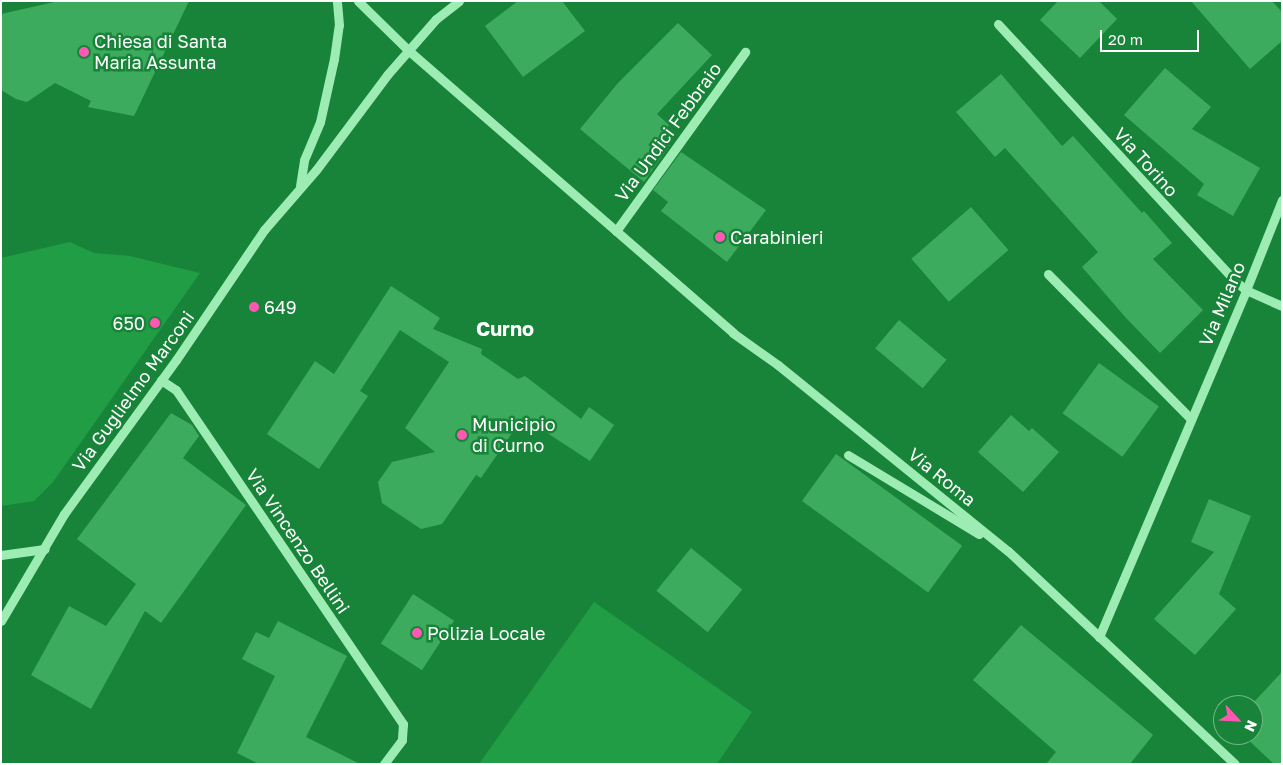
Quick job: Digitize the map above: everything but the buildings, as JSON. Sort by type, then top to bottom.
[{"type":"street","points":[[300,187],[304,160],[320,122],[334,59],[339,25],[337,1]]},
{"type":"street","name":"Via Roma","points":[[358,1],[408,50],[733,333],[778,365],[1008,551],[1235,764]]},
{"type":"street","name":"Via Guglielmo Marconi","points":[[1,620],[45,549],[64,514],[161,380],[264,230],[316,170],[408,50],[436,19],[459,1]]},
{"type":"street","name":"Via Torino","points":[[998,24],[1212,259],[1246,290],[1282,306]]},
{"type":"street","name":"Via Undici Febbraio","points":[[616,231],[745,52]]},
{"type":"street","name":"Via Milano","points":[[1099,637],[1246,290],[1282,200]]},
{"type":"street","points":[[1048,274],[1191,420]]},
{"type":"street","name":"Via Vincenzo Bellini","points":[[161,380],[176,390],[404,724],[402,740],[384,764]]},
{"type":"street","points":[[848,455],[1008,551]]},
{"type":"street","points":[[1,555],[45,549]]},
{"type":"green space","points":[[70,242],[94,253],[130,256],[200,273],[53,482],[34,501],[1,506],[1,258]]},
{"type":"green space","points":[[594,602],[752,712],[717,764],[479,764]]},
{"type":"place","name":"Chiesa di Santa Maria Assunta","points":[[84,52]]},
{"type":"place","name":"Carabinieri","points":[[720,237]]},
{"type":"place","name":"649","points":[[254,307]]},
{"type":"place","name":"650","points":[[155,323]]},
{"type":"place","name":"Municipio di Curno","points":[[462,435]]},
{"type":"place","name":"Polizia Locale","points":[[417,633]]},
{"type":"district","name":"Curno","points":[[505,328]]}]
